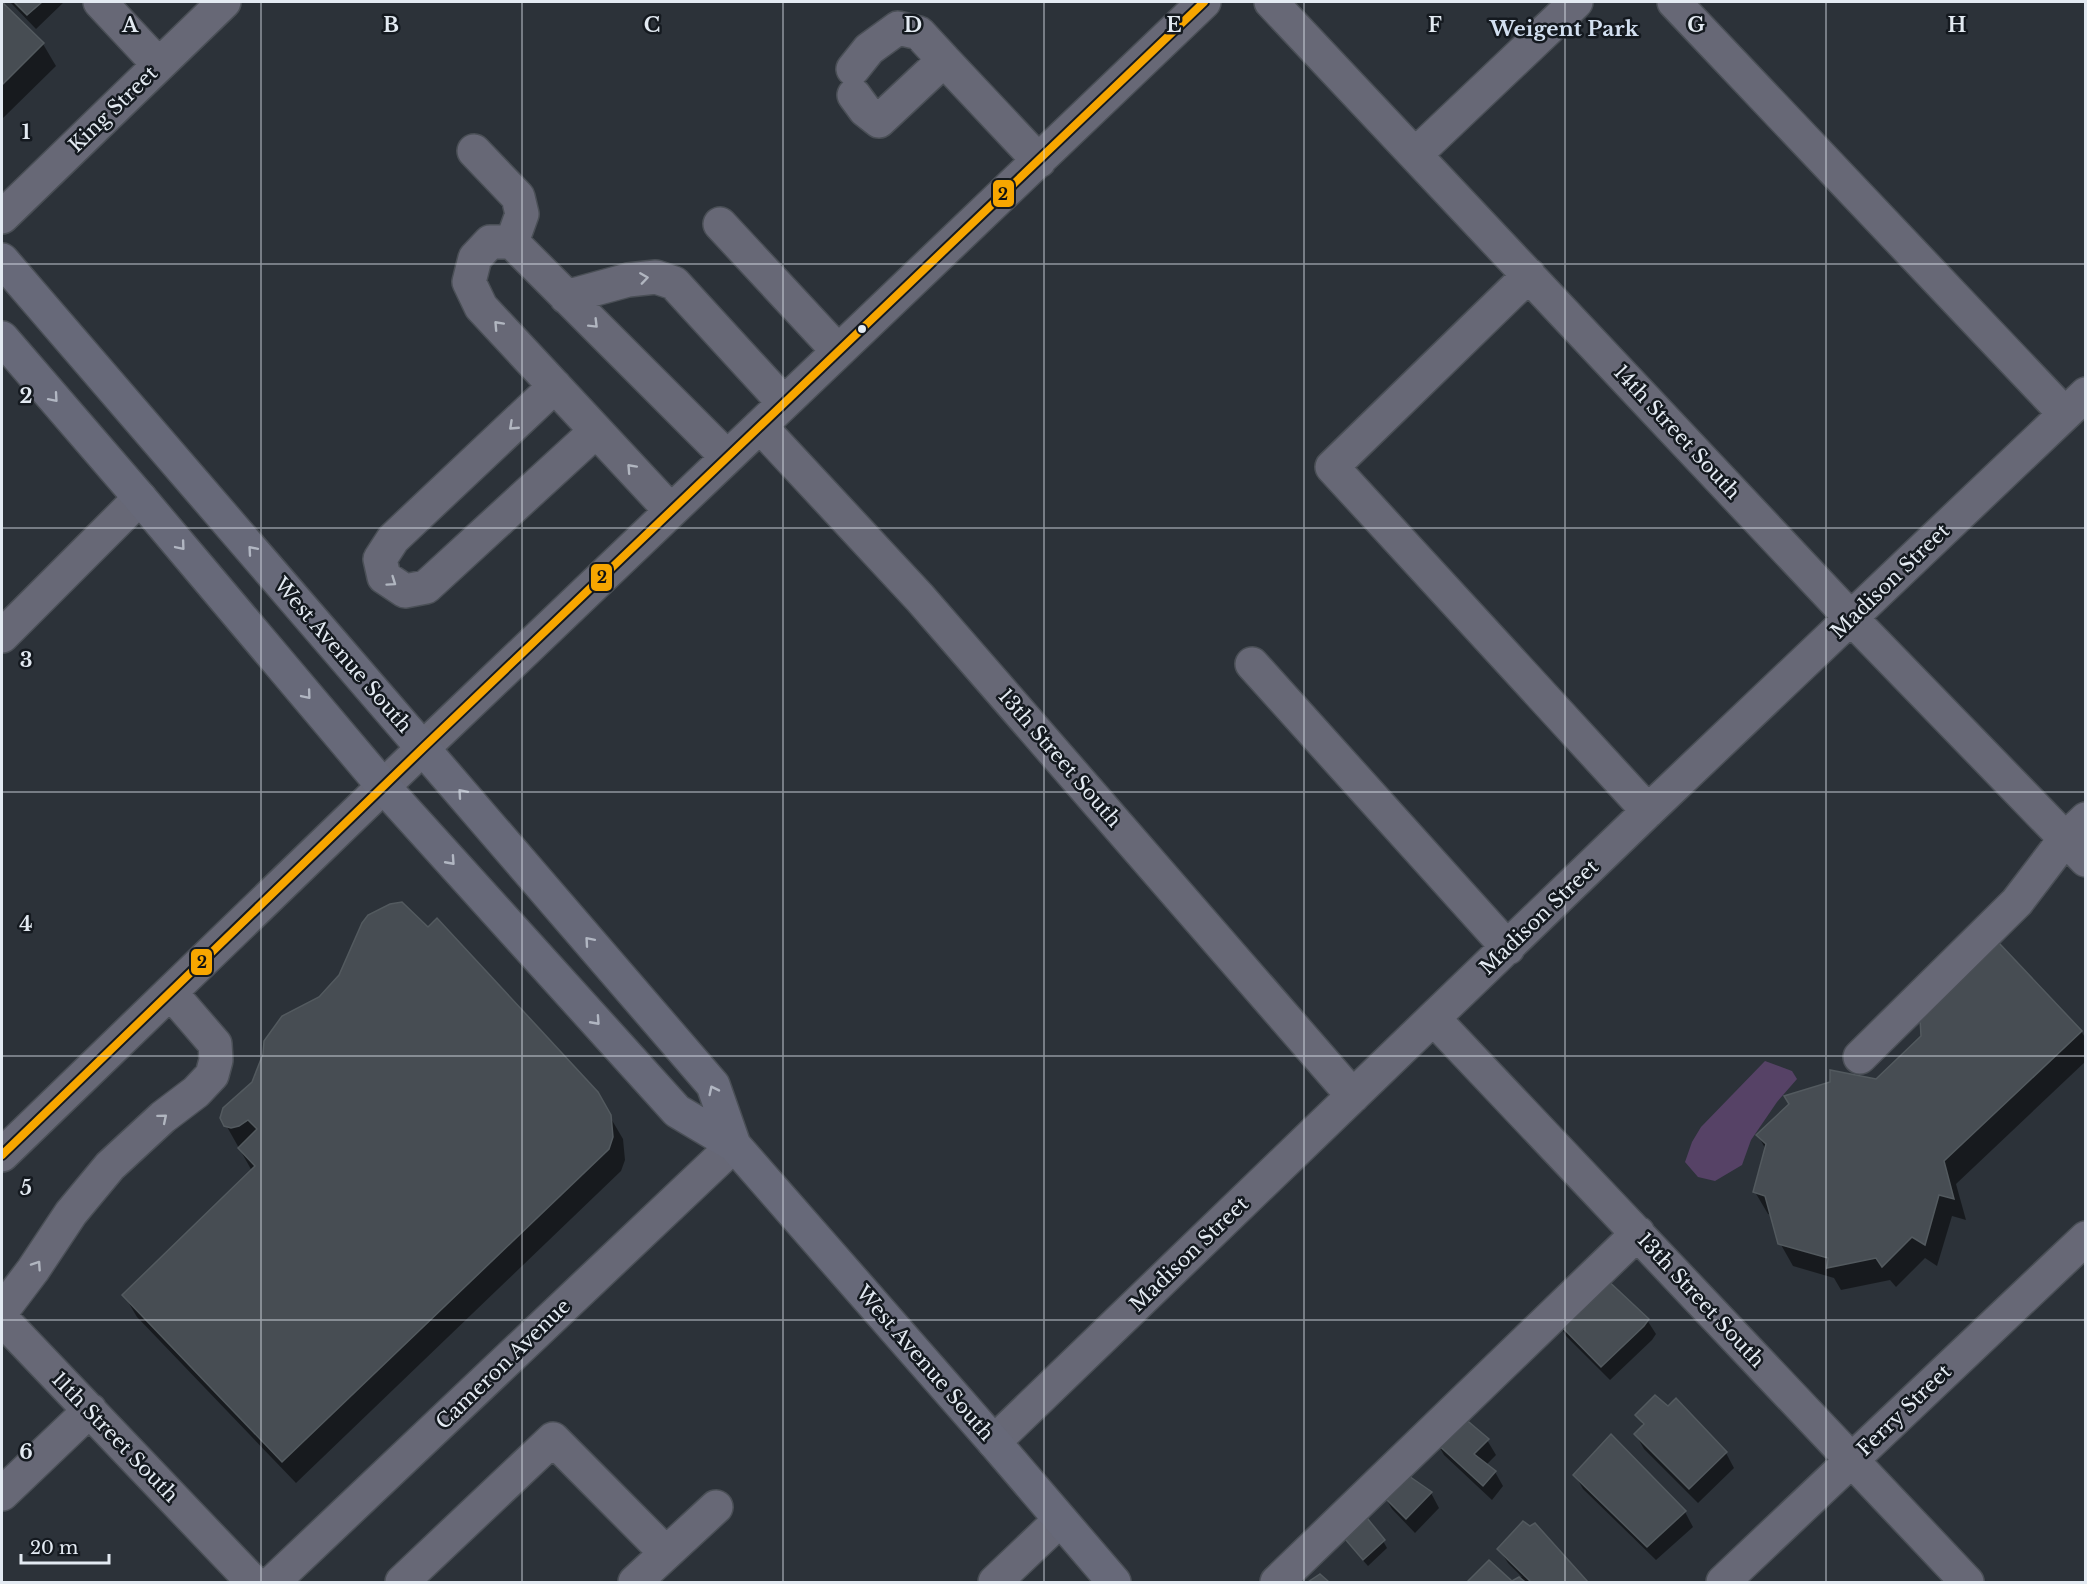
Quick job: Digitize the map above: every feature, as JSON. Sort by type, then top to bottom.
[{"type":"main road","name":"West Avenue South","points":[[2,260],[713,1085],[734,1145]]},
{"type":"main road","name":"West Avenue South","points":[[2,339],[141,498],[383,786],[676,1111],[734,1145],[1114,1582]]},
{"type":"street","points":[[100,2],[159,65]]},
{"type":"street","name":"King Street","points":[[2,217],[224,2]]},
{"type":"street","points":[[2,1155],[383,786],[1204,2]]},
{"type":"street","name":"14th Street South","points":[[1271,2],[1851,618],[2079,839]]},
{"type":"street","points":[[1416,154],[1575,2]]},
{"type":"street","points":[[1674,2],[2075,404]]},
{"type":"street","points":[[944,60],[879,121],[866,110],[853,82],[869,49],[898,28],[919,33],[1039,161]]},
{"type":"street","points":[[474,151],[518,197],[522,214],[512,243]]},
{"type":"street","points":[[720,224],[838,351]]},
{"type":"street","points":[[670,511],[481,306],[469,282],[475,258],[490,242],[512,243],[727,457]]},
{"type":"street","points":[[1529,275],[1332,467],[1648,812]]},
{"type":"street","points":[[567,297],[628,280],[656,277],[674,283],[784,403]]},
{"type":"street","points":[[434,500],[434,484],[555,386]]},
{"type":"street","name":"Madison Street","points":[[994,1442],[2075,404]]},
{"type":"street","name":"13th Street South","points":[[760,426],[920,598],[1353,1096]]},
{"type":"street","points":[[465,457],[434,500],[393,539],[380,559],[384,577],[405,591],[426,587],[596,431]]},
{"type":"street","points":[[2,636],[141,498]]},
{"type":"street","points":[[1252,664],[1508,948]]},
{"type":"street","points":[[1860,1057],[2079,839]]},
{"type":"street","points":[[2,1311],[71,1213],[110,1166],[163,1117],[196,1092],[212,1075],[216,1060],[215,1044],[171,993]]},
{"type":"street","name":"13th Street South","points":[[1434,1019],[1967,1582]]},
{"type":"street","name":"Cameron Avenue","points":[[273,1582],[734,1145]]},
{"type":"street","points":[[1277,1582],[1638,1233]]},
{"type":"street","name":"Ferry Street","points":[[1723,1582],[2085,1238]]},
{"type":"street","name":"11th Street South","points":[[2,1319],[253,1582]]},
{"type":"street","points":[[2,1494],[90,1410]]},
{"type":"street","points":[[402,1582],[553,1439],[666,1553]]},
{"type":"street","points":[[635,1582],[716,1507]]},
{"type":"street","points":[[995,1582],[1060,1520]]},
{"type":"shaded area","points":[[1765,1061],[1792,1071],[1797,1079],[1777,1102],[1751,1140],[1742,1165],[1715,1181],[1698,1177],[1685,1162],[1692,1142],[1701,1127]]},
{"type":"building","points":[[2,2],[44,43],[2,85]]},
{"type":"building","points":[[14,2],[42,2],[27,15]]},
{"type":"building","points":[[402,902],[428,927],[437,918],[598,1092],[611,1115],[613,1137],[609,1149],[282,1462],[122,1295],[255,1166],[238,1148],[257,1129],[248,1120],[231,1128],[224,1126],[220,1118],[223,1108],[252,1082],[263,1054],[264,1041],[282,1016],[319,997],[339,975],[362,923],[368,915],[390,904]]},
{"type":"building","points":[[1999,943],[2082,1031],[1944,1161],[1954,1199],[1939,1195],[1925,1245],[1912,1237],[1882,1267],[1876,1258],[1827,1268],[1828,1258],[1778,1244],[1765,1196],[1753,1192],[1766,1144],[1756,1135],[1789,1104],[1784,1096],[1830,1082],[1830,1070],[1876,1079],[1921,1036],[1920,1018]]},
{"type":"building","points":[[1603,1276],[1649,1319],[1601,1367],[1556,1321]]},
{"type":"building","points":[[1655,1395],[1668,1406],[1676,1398],[1727,1452],[1689,1489],[1634,1434],[1644,1424],[1635,1415]]},
{"type":"building","points":[[1463,1417],[1489,1439],[1474,1454],[1496,1471],[1483,1486],[1434,1441]]},
{"type":"building","points":[[1611,1434],[1686,1511],[1647,1547],[1573,1475]]},
{"type":"building","points":[[1406,1474],[1432,1492],[1406,1519],[1381,1494]]},
{"type":"building","points":[[1363,1513],[1385,1540],[1363,1560],[1339,1532]]},
{"type":"building","points":[[1523,1521],[1530,1526],[1535,1523],[1588,1582],[1531,1582],[1497,1549]]},
{"type":"building","points":[[1489,1560],[1512,1581],[1519,1577],[1525,1582],[1467,1582]]},
{"type":"building","points":[[1320,1574],[1329,1582],[1308,1582]]},
{"type":"transit line","name":"2","points":[[2,1155],[423,748],[1204,2]]},
{"type":"district","name":"Weigent Park","points":[[1564,29]]}]
